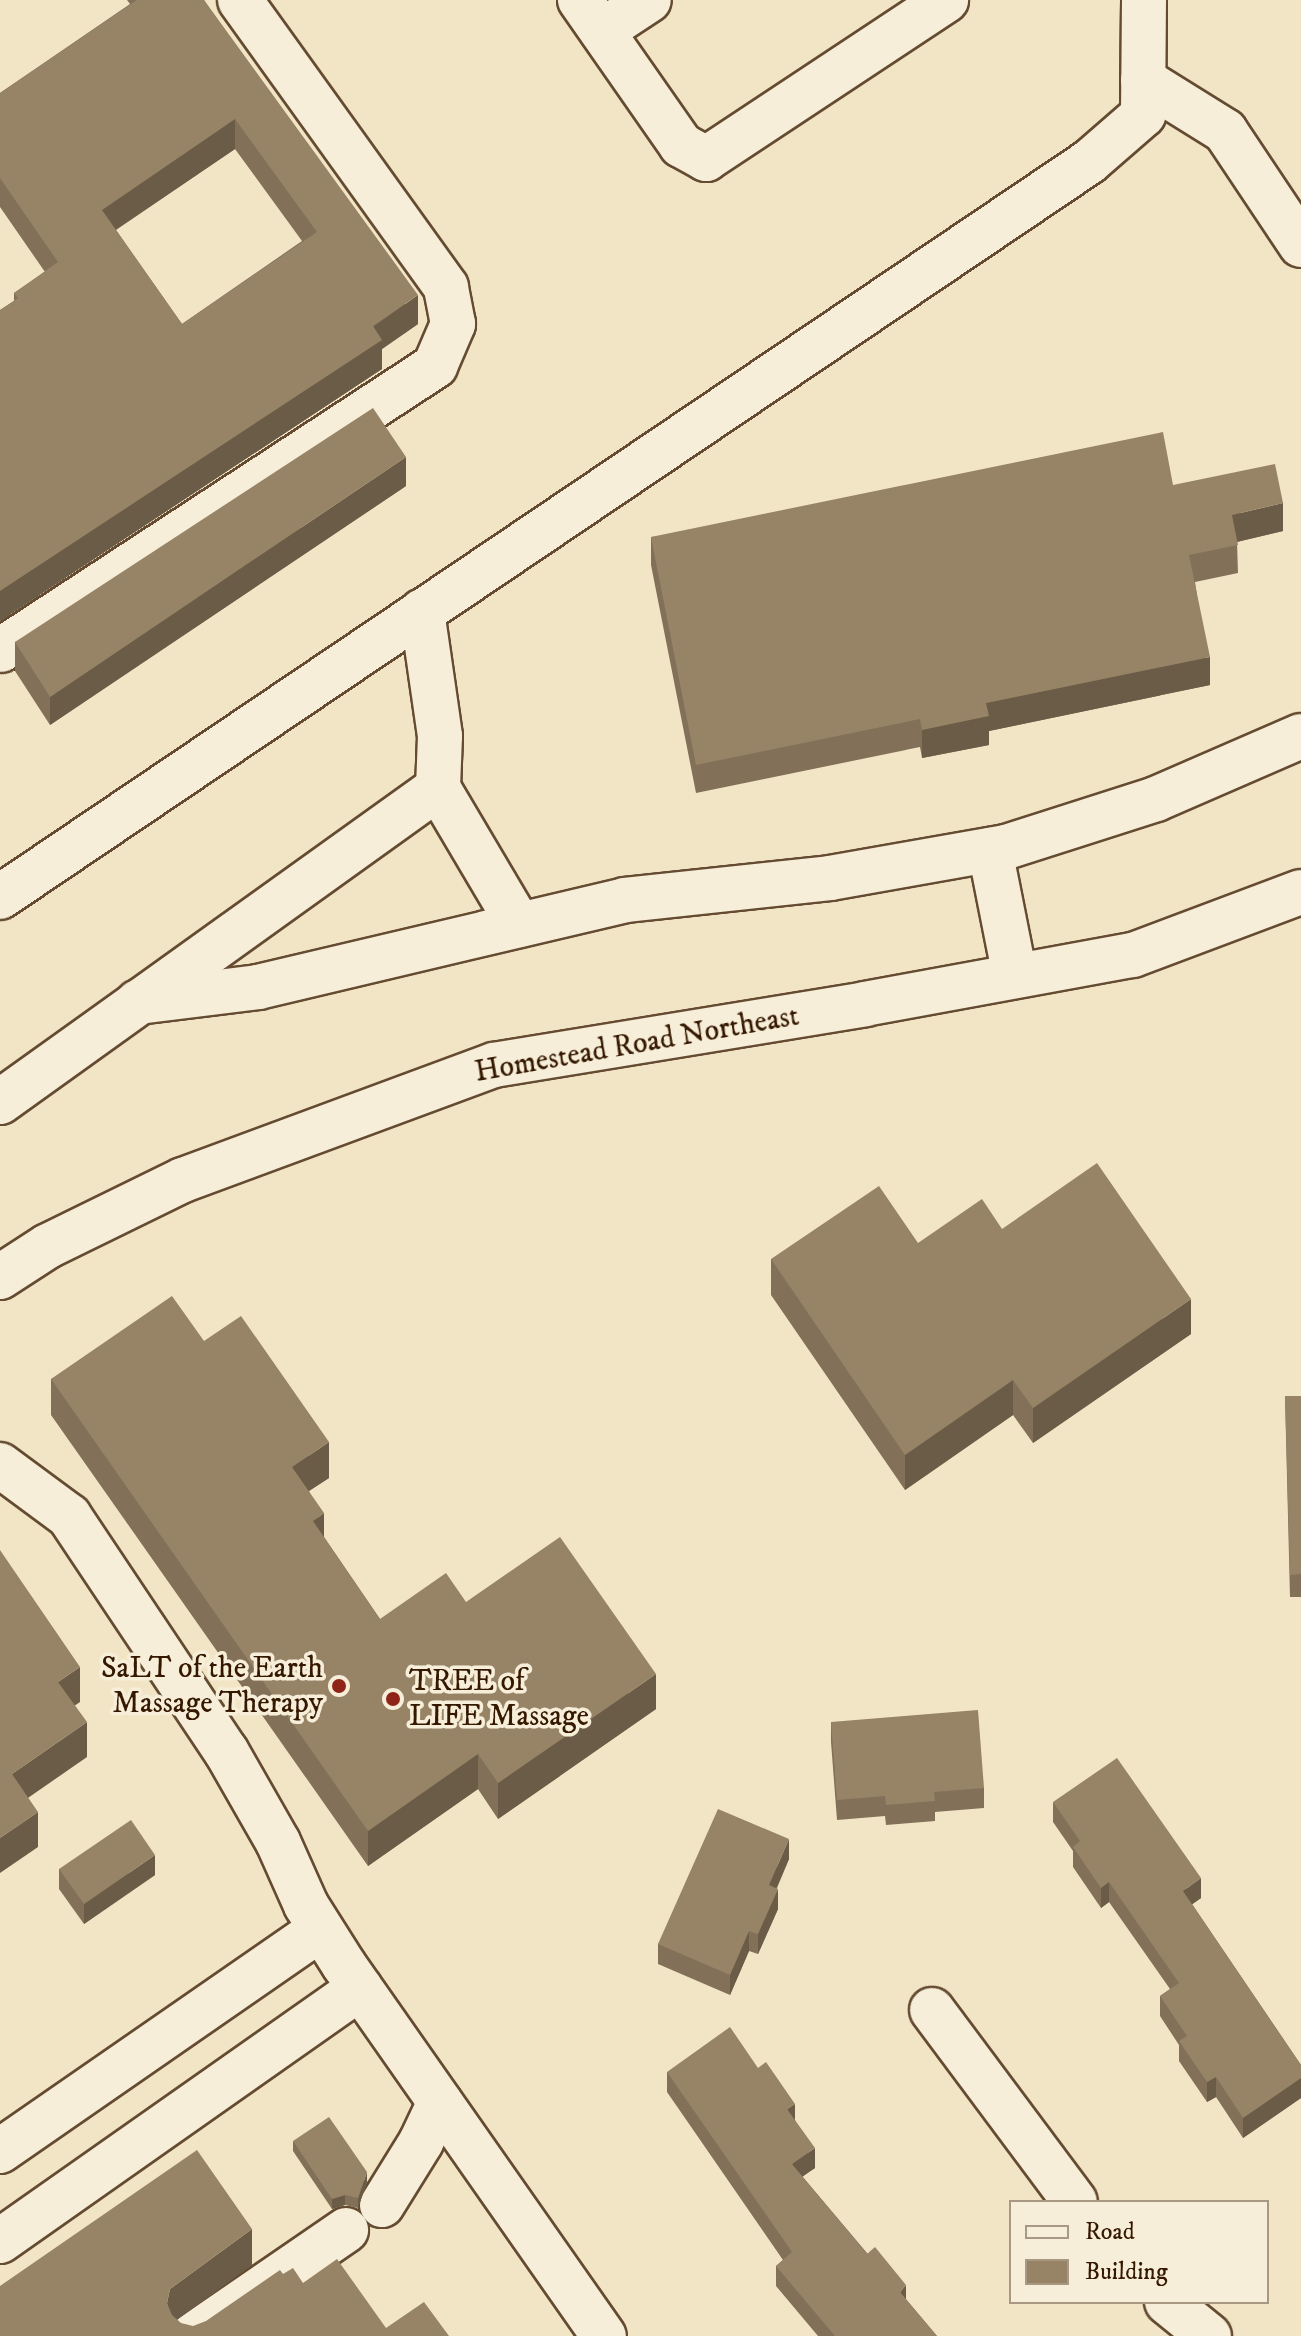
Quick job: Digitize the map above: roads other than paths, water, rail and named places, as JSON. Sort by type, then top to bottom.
[{"type":"street","points":[[1,650],[435,366],[453,324],[446,287],[240,0]]},
{"type":"street","points":[[649,0],[591,16],[681,145],[706,159],[946,0]]},
{"type":"street","points":[[0,897],[1089,162],[1143,115],[1144,0]]},
{"type":"street","points":[[1143,80],[1225,131],[1301,245]]},
{"type":"street","points":[[422,611],[440,736],[438,788],[519,925]]},
{"type":"street","points":[[138,1002],[258,987],[625,900],[830,878],[990,850],[1156,799],[1301,736]]},
{"type":"street","points":[[0,1102],[438,788]]},
{"type":"street","points":[[990,850],[1015,976]]},
{"type":"street","name":"Homestead Road Northeast","points":[[0,1277],[48,1246],[183,1180],[494,1065],[1133,955],[1301,892]]},
{"type":"street","points":[[0,1465],[69,1516],[226,1751],[278,1842],[306,1905],[321,1929],[604,2336]]},
{"type":"street","points":[[0,2151],[321,1929]]},
{"type":"street","points":[[0,2241],[360,1988]]},
{"type":"street","points":[[932,2010],[1074,2200]]},
{"type":"street","points":[[382,2205],[421,2142],[440,2102]]},
{"type":"street","points":[[192,2336],[346,2230]]},
{"type":"street","points":[[1169,2304],[1209,2336]]},
{"type":"place","name":"SaLT of the Earth Massage Therapy","points":[[339,1686]]},
{"type":"place","name":"TREE of LIFE Massage","points":[[393,1699]]}]
